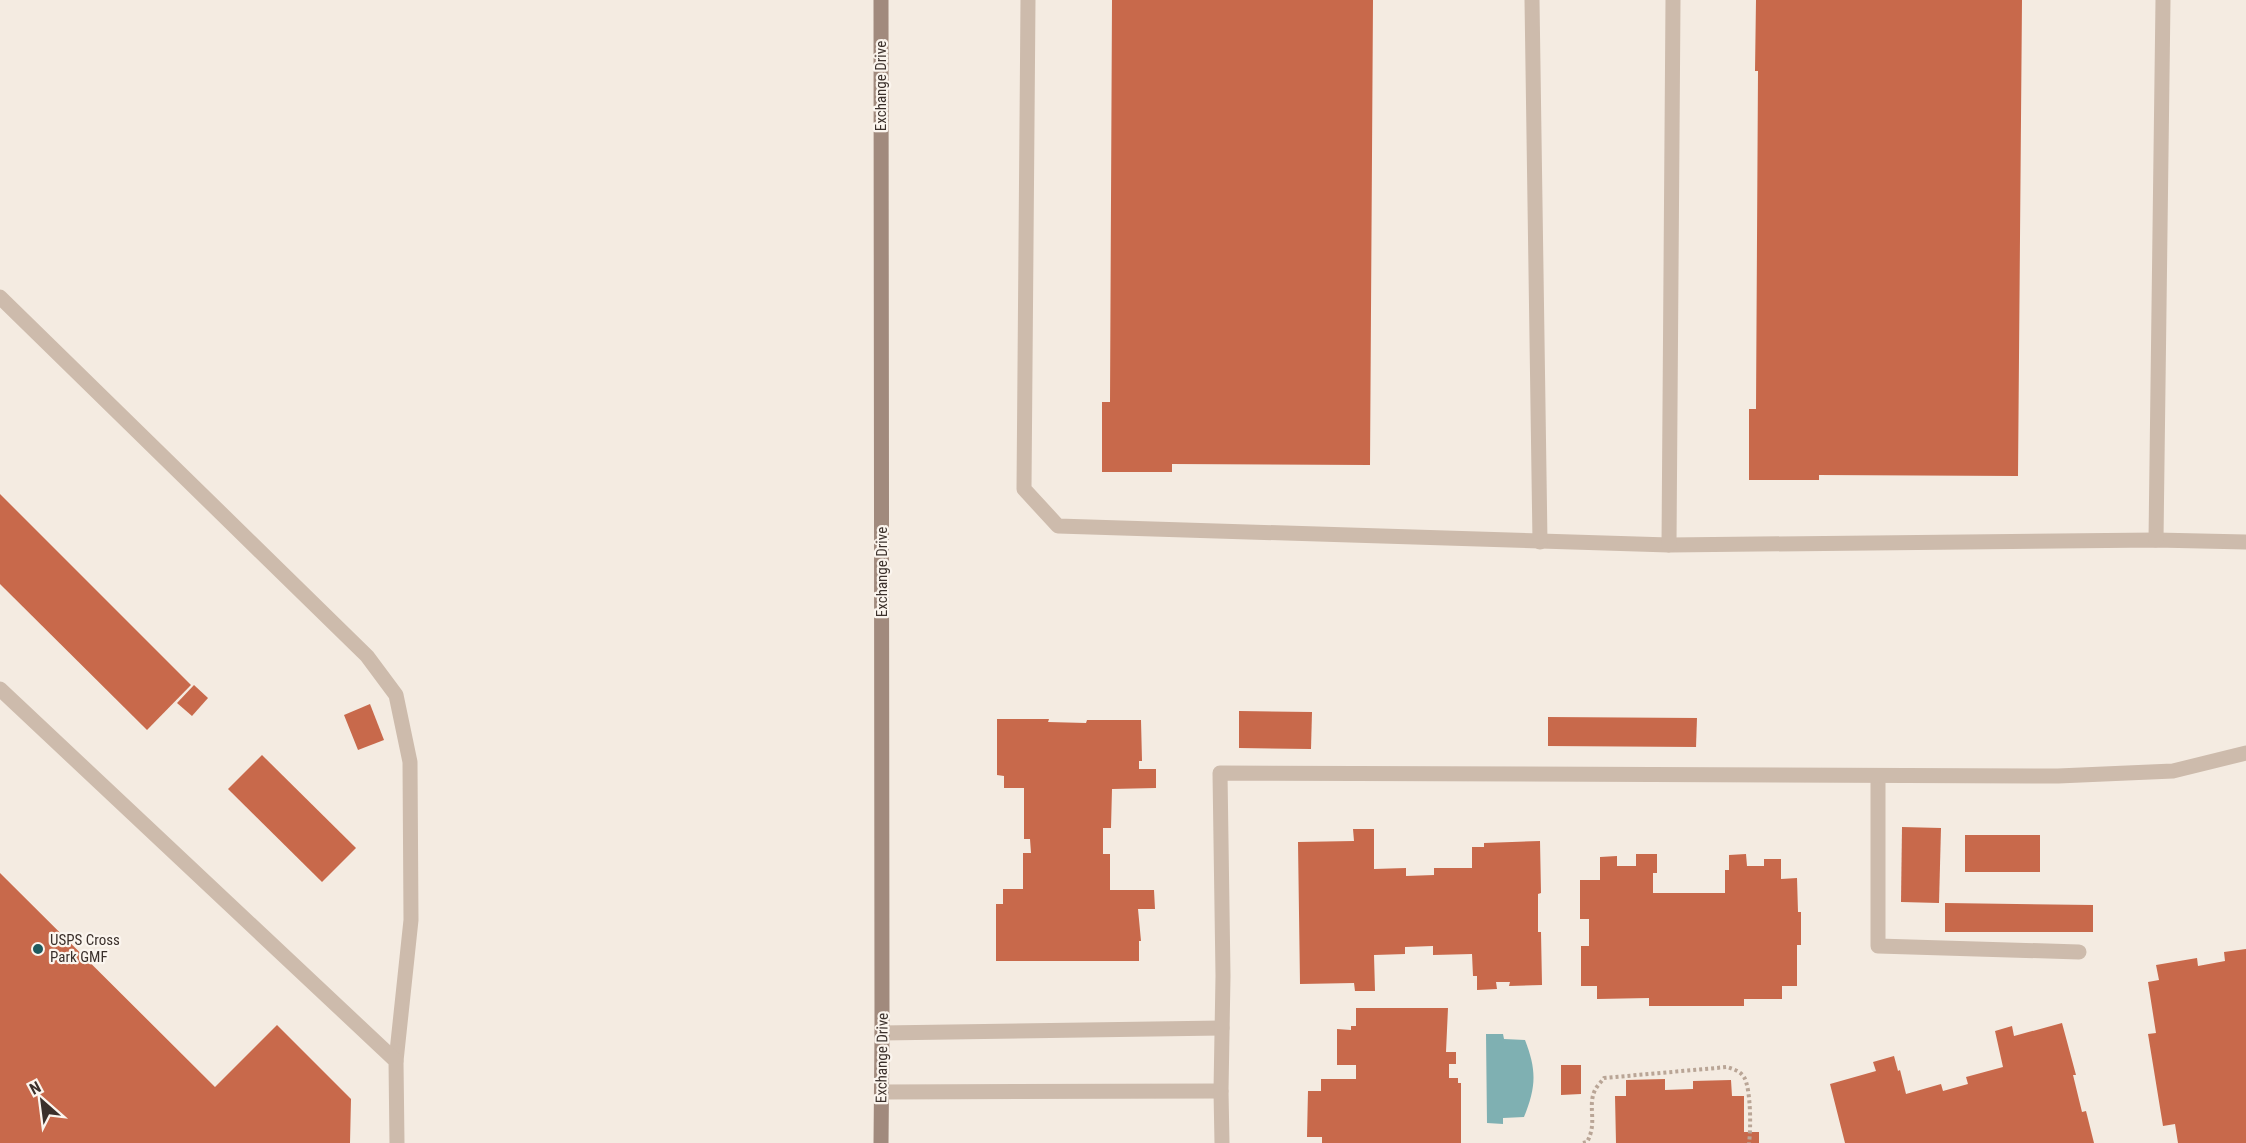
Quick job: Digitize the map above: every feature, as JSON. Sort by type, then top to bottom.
[{"type":"street","name":"Exchange Drive","points":[[881,0],[881,1143]]},
{"type":"lane","points":[[1028,0],[1024,489],[1058,526],[1669,545],[2157,540],[2246,542]]},
{"type":"lane","points":[[1532,0],[1540,542]]},
{"type":"lane","points":[[1669,545],[1673,0]]},
{"type":"lane","points":[[2157,540],[2163,0]]},
{"type":"lane","points":[[0,297],[367,657],[396,695],[410,762],[411,920],[396,1061],[397,1143]]},
{"type":"lane","points":[[0,689],[396,1061]]},
{"type":"lane","points":[[1222,1143],[1223,976],[1220,773],[2058,776],[2174,771],[2246,753]]},
{"type":"lane","points":[[1878,777],[1878,946],[2079,952]]},
{"type":"lane","points":[[882,1033],[1222,1028]]},
{"type":"lane","points":[[882,1092],[1221,1091]]},
{"type":"path","points":[[1583,1143],[1587,1142],[1593,1131],[1595,1089],[1604,1078],[1727,1067],[1739,1071],[1744,1078],[1751,1125],[1749,1143]]},
{"type":"water","points":[[1486,1034],[1503,1034],[1504,1039],[1525,1040],[1532,1061],[1533,1088],[1524,1117],[1503,1118],[1503,1124],[1487,1123]]},
{"type":"building","points":[[1112,0],[1373,0],[1370,465],[1172,464],[1172,472],[1102,472],[1102,402],[1110,402]]},
{"type":"building","points":[[1756,0],[2022,0],[2018,476],[1819,475],[1819,480],[1749,480],[1749,409],[1756,409],[1758,71],[1755,71]]},
{"type":"building","points":[[0,494],[191,685],[147,730],[0,584]]},
{"type":"building","points":[[194,685],[208,698],[192,716],[177,703]]},
{"type":"building","points":[[370,704],[384,740],[358,750],[344,715]]},
{"type":"building","points":[[1239,711],[1312,712],[1311,749],[1239,748]]},
{"type":"building","points":[[1548,717],[1697,718],[1696,747],[1548,746]]},
{"type":"building","points":[[997,719],[1049,719],[1048,722],[1086,723],[1087,720],[1141,720],[1142,761],[1139,761],[1139,769],[1156,769],[1156,788],[1112,789],[1111,828],[1103,828],[1103,854],[1110,854],[1110,890],[1154,890],[1155,909],[1138,909],[1141,941],[1139,941],[1139,961],[996,961],[996,904],[1003,904],[1003,889],[1023,889],[1023,853],[1031,853],[1030,839],[1024,839],[1024,788],[1004,788],[1004,776],[997,775]]},
{"type":"building","points":[[262,755],[356,848],[322,882],[228,789]]},
{"type":"building","points":[[1902,827],[1941,828],[1939,903],[1901,902]]},
{"type":"building","points":[[1353,829],[1374,829],[1374,869],[1406,868],[1406,876],[1434,875],[1434,868],[1472,868],[1472,847],[1484,847],[1484,843],[1540,841],[1541,893],[1538,894],[1538,932],[1541,932],[1542,985],[1509,986],[1510,982],[1496,982],[1497,989],[1477,990],[1477,976],[1473,976],[1472,954],[1433,955],[1433,946],[1405,947],[1405,954],[1374,955],[1375,991],[1355,991],[1354,983],[1300,984],[1298,842],[1354,841]]},
{"type":"building","points":[[1965,835],[2040,835],[2040,872],[1965,872]]},
{"type":"building","points":[[1636,854],[1657,854],[1657,873],[1653,873],[1653,893],[1725,893],[1725,870],[1729,870],[1729,855],[1746,854],[1747,866],[1764,866],[1764,859],[1781,859],[1781,879],[1797,878],[1798,912],[1801,912],[1801,945],[1797,945],[1797,986],[1782,986],[1782,999],[1744,999],[1744,1006],[1649,1006],[1649,998],[1597,999],[1597,986],[1581,986],[1581,946],[1589,946],[1589,919],[1580,919],[1580,880],[1600,880],[1600,857],[1617,856],[1617,866],[1636,866]]},
{"type":"building","name":"USPS Cross Park GMF","points":[[0,873],[215,1087],[277,1025],[351,1099],[350,1143],[0,1143]]},
{"type":"building","points":[[1945,903],[2093,905],[2093,932],[1945,932]]},
{"type":"building","points":[[2246,949],[2246,1143],[2178,1143],[2175,1124],[2163,1126],[2148,1034],[2156,1033],[2148,982],[2159,980],[2156,965],[2197,958],[2198,966],[2225,961],[2224,952]]},
{"type":"building","points":[[1356,1008],[1448,1008],[1446,1052],[1456,1052],[1456,1064],[1449,1064],[1449,1078],[1458,1078],[1458,1083],[1461,1083],[1461,1143],[1322,1143],[1322,1137],[1307,1137],[1308,1091],[1321,1091],[1321,1079],[1356,1079],[1356,1065],[1337,1065],[1337,1029],[1351,1030],[1351,1026],[1356,1026]]},
{"type":"building","points":[[2062,1023],[2076,1075],[2073,1075],[2082,1112],[2086,1111],[2094,1143],[1845,1143],[1830,1084],[1876,1071],[1873,1062],[1894,1056],[1906,1094],[1941,1084],[1943,1091],[1968,1084],[1966,1077],[2003,1067],[1995,1031],[2012,1026],[2014,1036]]},
{"type":"building","points":[[1561,1065],[1581,1065],[1581,1094],[1561,1095]]},
{"type":"building","points":[[1665,1079],[1665,1090],[1693,1089],[1693,1081],[1731,1080],[1732,1096],[1744,1096],[1744,1132],[1759,1132],[1759,1143],[1616,1143],[1615,1096],[1626,1096],[1626,1080]]},
{"type":"place","name":"USPS Cross Park GMF","points":[[38,949]]}]
